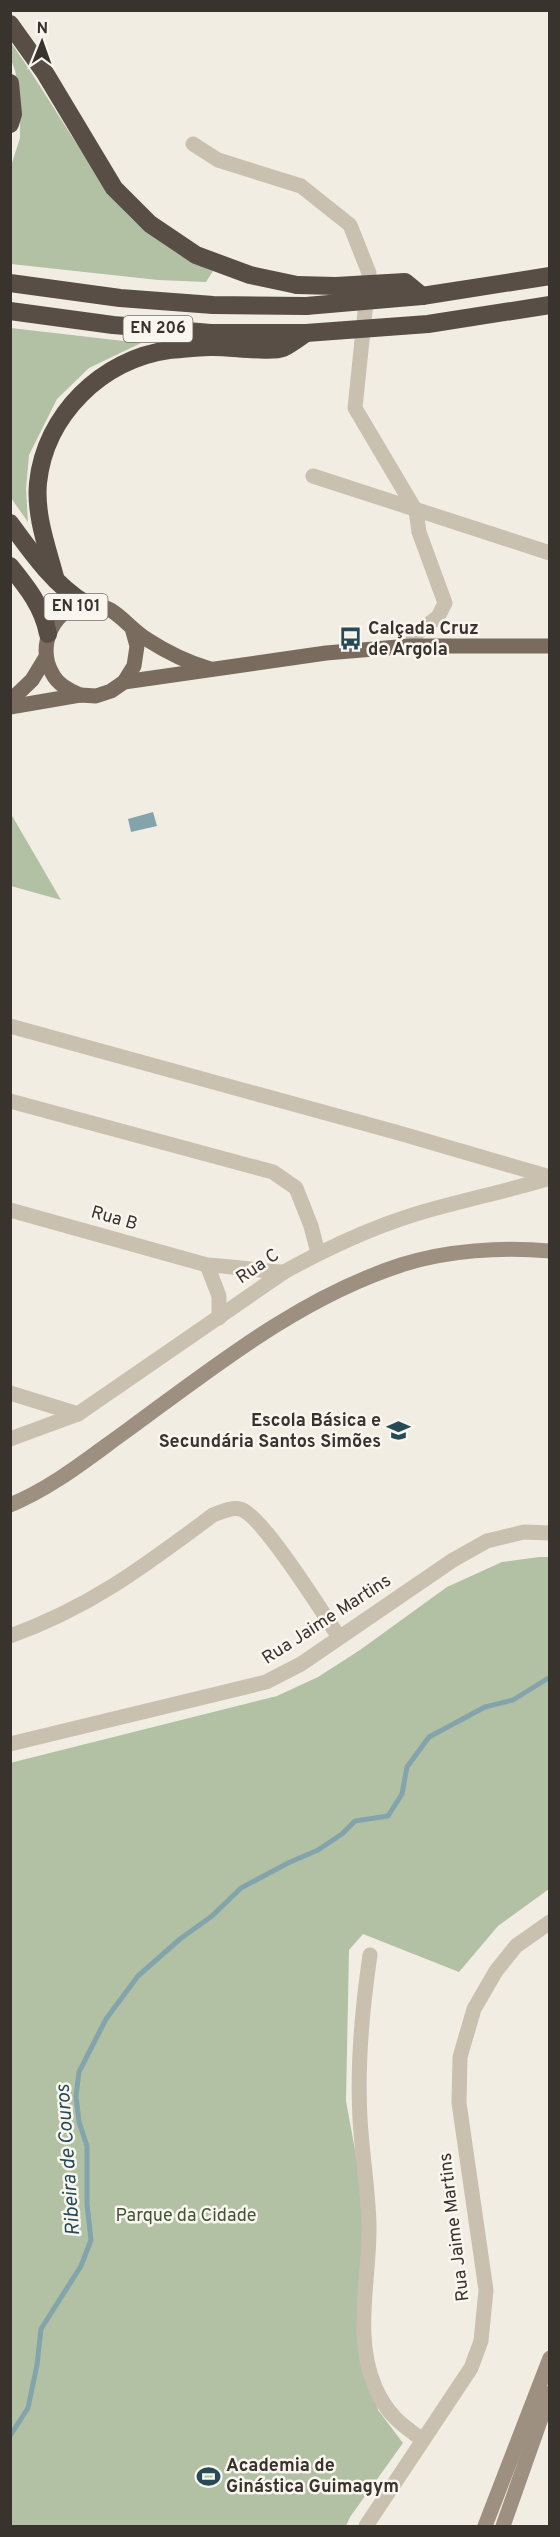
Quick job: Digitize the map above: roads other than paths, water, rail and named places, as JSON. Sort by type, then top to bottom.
[{"type":"highway","points":[[10,24],[45,73],[114,188],[150,224],[196,255],[250,275],[297,285],[336,286],[405,282],[422,296]]},
{"type":"highway","points":[[10,83],[13,114],[10,124]]},
{"type":"highway","name":"EN 206","points":[[10,283],[120,298],[213,305],[306,306],[422,296],[549,276]]},
{"type":"highway","name":"EN 206","points":[[10,311],[114,325],[200,332],[306,333],[429,324],[549,305]]},
{"type":"highway","points":[[55,577],[39,515],[38,483],[45,453],[56,427],[75,401],[104,374],[134,358],[167,351],[210,347],[281,349],[306,333]]},
{"type":"highway","points":[[10,523],[41,566],[55,577],[72,596],[86,604]]},
{"type":"highway","points":[[10,566],[34,597],[46,621],[48,634]]},
{"type":"main road","name":"EN 101","points":[[10,701],[32,680],[46,657],[48,634],[54,623],[63,614],[86,604],[104,606],[120,614],[132,628],[177,658],[216,671]]},
{"type":"main road","name":"EN 101","points":[[10,707],[80,695],[96,696],[111,691],[124,682],[134,666],[137,646],[132,628]]},
{"type":"main road","name":"EN 101","points":[[124,682],[326,654],[410,646],[549,646]]},
{"type":"main road","points":[[46,657],[52,674],[64,687],[80,695]]},
{"type":"street","points":[[193,144],[219,159],[301,186],[351,225],[369,273],[356,408],[416,511],[418,532],[445,603],[438,617],[417,633],[410,646]]},
{"type":"street","points":[[313,476],[549,553]]},
{"type":"street","points":[[10,1026],[399,1133],[549,1177]]},
{"type":"street","points":[[10,1101],[273,1172],[296,1188],[311,1226],[318,1253]]},
{"type":"street","name":"Rua C","points":[[10,1439],[78,1414],[284,1272],[318,1253],[392,1222],[549,1177]]},
{"type":"street","name":"Rua B","points":[[10,1210],[207,1265],[284,1272]]},
{"type":"street","points":[[10,1505],[60,1478],[278,1324],[337,1291],[402,1265],[450,1255],[515,1248],[549,1251]]},
{"type":"street","points":[[207,1265],[219,1296],[219,1318]]},
{"type":"street","points":[[10,1393],[78,1414]]},
{"type":"street","points":[[10,1636],[73,1610],[103,1594],[213,1515],[226,1510],[241,1509],[255,1518],[270,1536],[339,1637]]},
{"type":"street","name":"Rua Jaime Martins","points":[[10,1744],[266,1682],[301,1664],[453,1560],[486,1541],[524,1532],[549,1533]]},
{"type":"street","name":"Rua Jaime Martins","points":[[366,2526],[471,2368],[481,2341],[486,2290],[459,2103],[460,2057],[474,2009],[496,1971],[516,1946],[549,1922]]},
{"type":"street","points":[[370,1955],[363,2001],[359,2064],[360,2120],[369,2226],[363,2323],[366,2355],[375,2387],[394,2419],[423,2440]]},
{"type":"street","points":[[485,2526],[549,2358]]},
{"type":"street","points":[[503,2526],[549,2393]]},
{"type":"water","points":[[153,812],[157,826],[131,832],[128,819]]},
{"type":"waterway","name":"Ribeira de Couros","points":[[10,2436],[28,2408],[37,2365],[41,2329],[81,2266],[91,2240],[87,2204],[87,2146],[79,2122],[76,2096],[79,2072],[106,2019],[138,1976],[180,1939],[212,1916],[241,1888],[318,1850],[342,1834],[355,1821],[388,1816],[402,1794],[407,1767],[429,1737],[485,1707],[513,1700],[550,1677]]},
{"type":"place","name":"Calçada Cruz de Argola","points":[[350,639]]},
{"type":"place","name":"Escola Básica e Secundária Santos Simões","points":[[399,1431]]},
{"type":"place","name":"Academia de Ginástica Guimagym","points":[[208,2476]]},
{"type":"park label","name":"Parque da Cidade","points":[[186,2216]]}]
